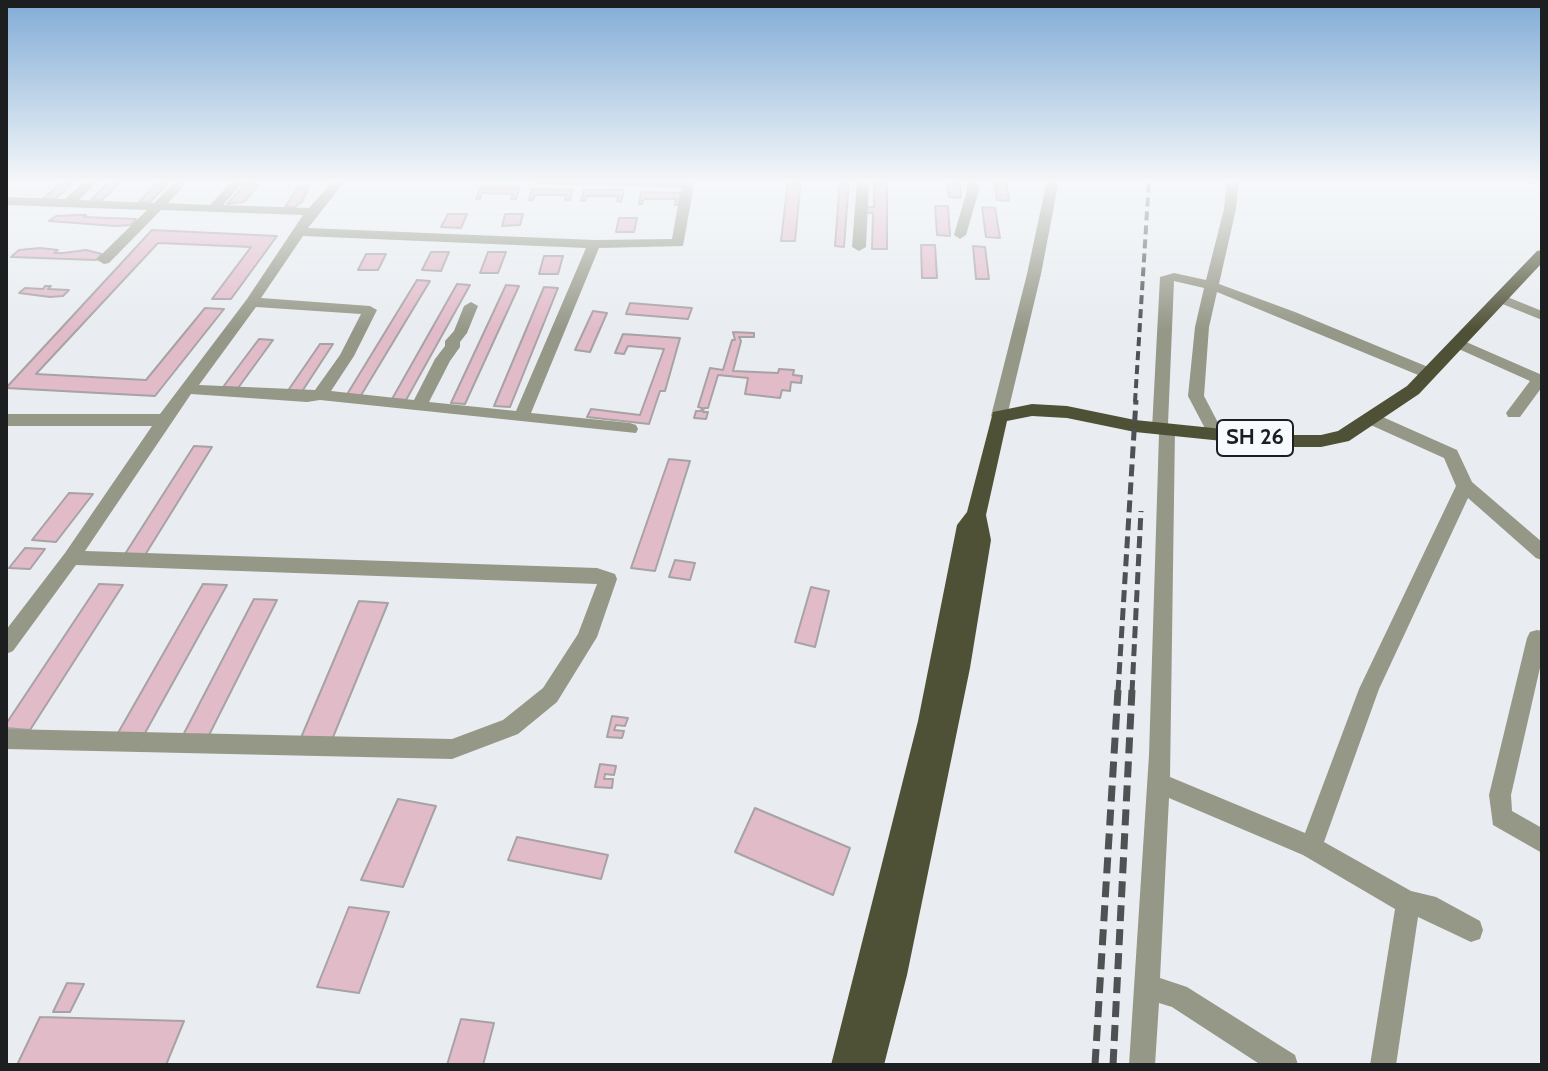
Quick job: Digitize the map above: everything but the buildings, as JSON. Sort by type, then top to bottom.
[{"type":"main road","name":"SH 26","points":[[999,416],[1032,410],[1067,412],[1164,429],[1281,441],[1321,441],[1343,436],[1413,390],[1542,254]]},
{"type":"main road","points":[[869,1065],[893,975],[959,668],[981,540],[976,515],[999,416]]},
{"type":"main road","points":[[846,1065],[930,721],[967,525],[976,515]]},
{"type":"street","points":[[104,260],[135,230]]},
{"type":"street","points":[[6,645],[71,558],[164,420],[302,232],[594,244],[678,243],[681,230]]},
{"type":"street","points":[[859,247],[860,230]]},
{"type":"street","points":[[960,235],[961,230]]},
{"type":"street","points":[[999,416],[1043,230]]},
{"type":"street","points":[[1216,434],[1196,396],[1202,327],[1224,230]]},
{"type":"street","points":[[522,415],[594,244]]},
{"type":"street","points":[[1142,1065],[1158,783],[1170,277],[1210,285],[1428,373]]},
{"type":"street","points":[[1500,298],[1542,316]]},
{"type":"street","points":[[252,302],[370,310],[347,356],[320,395]]},
{"type":"street","points":[[419,406],[443,359],[453,347],[452,341],[460,333],[471,306]]},
{"type":"street","points":[[1457,343],[1541,380],[1514,413]]},
{"type":"street","points":[[188,389],[307,397],[320,395],[630,429]]},
{"type":"street","points":[[1370,418],[1451,454],[1465,486],[1542,553]]},
{"type":"street","points":[[6,420],[164,420]]},
{"type":"street","points":[[1311,847],[1369,689],[1465,486]]},
{"type":"street","points":[[6,739],[452,749],[510,727],[550,695],[587,637],[608,579],[597,576],[71,558]]},
{"type":"street","points":[[1537,638],[1500,795],[1501,817],[1542,841]]},
{"type":"street","points":[[1158,783],[1311,847],[1408,903],[1427,906],[1471,930]]},
{"type":"street","points":[[1383,1065],[1408,903]]},
{"type":"street","points":[[1146,987],[1178,996],[1285,1065]]},
{"type":"railway","points":[[1135,402],[1146,230]]},
{"type":"railway","points":[[1118,692],[1136,400]]},
{"type":"railway","points":[[1132,692],[1141,511]]},
{"type":"railway","points":[[1095,1065],[1118,690]]},
{"type":"railway","points":[[1113,1065],[1132,690]]}]
